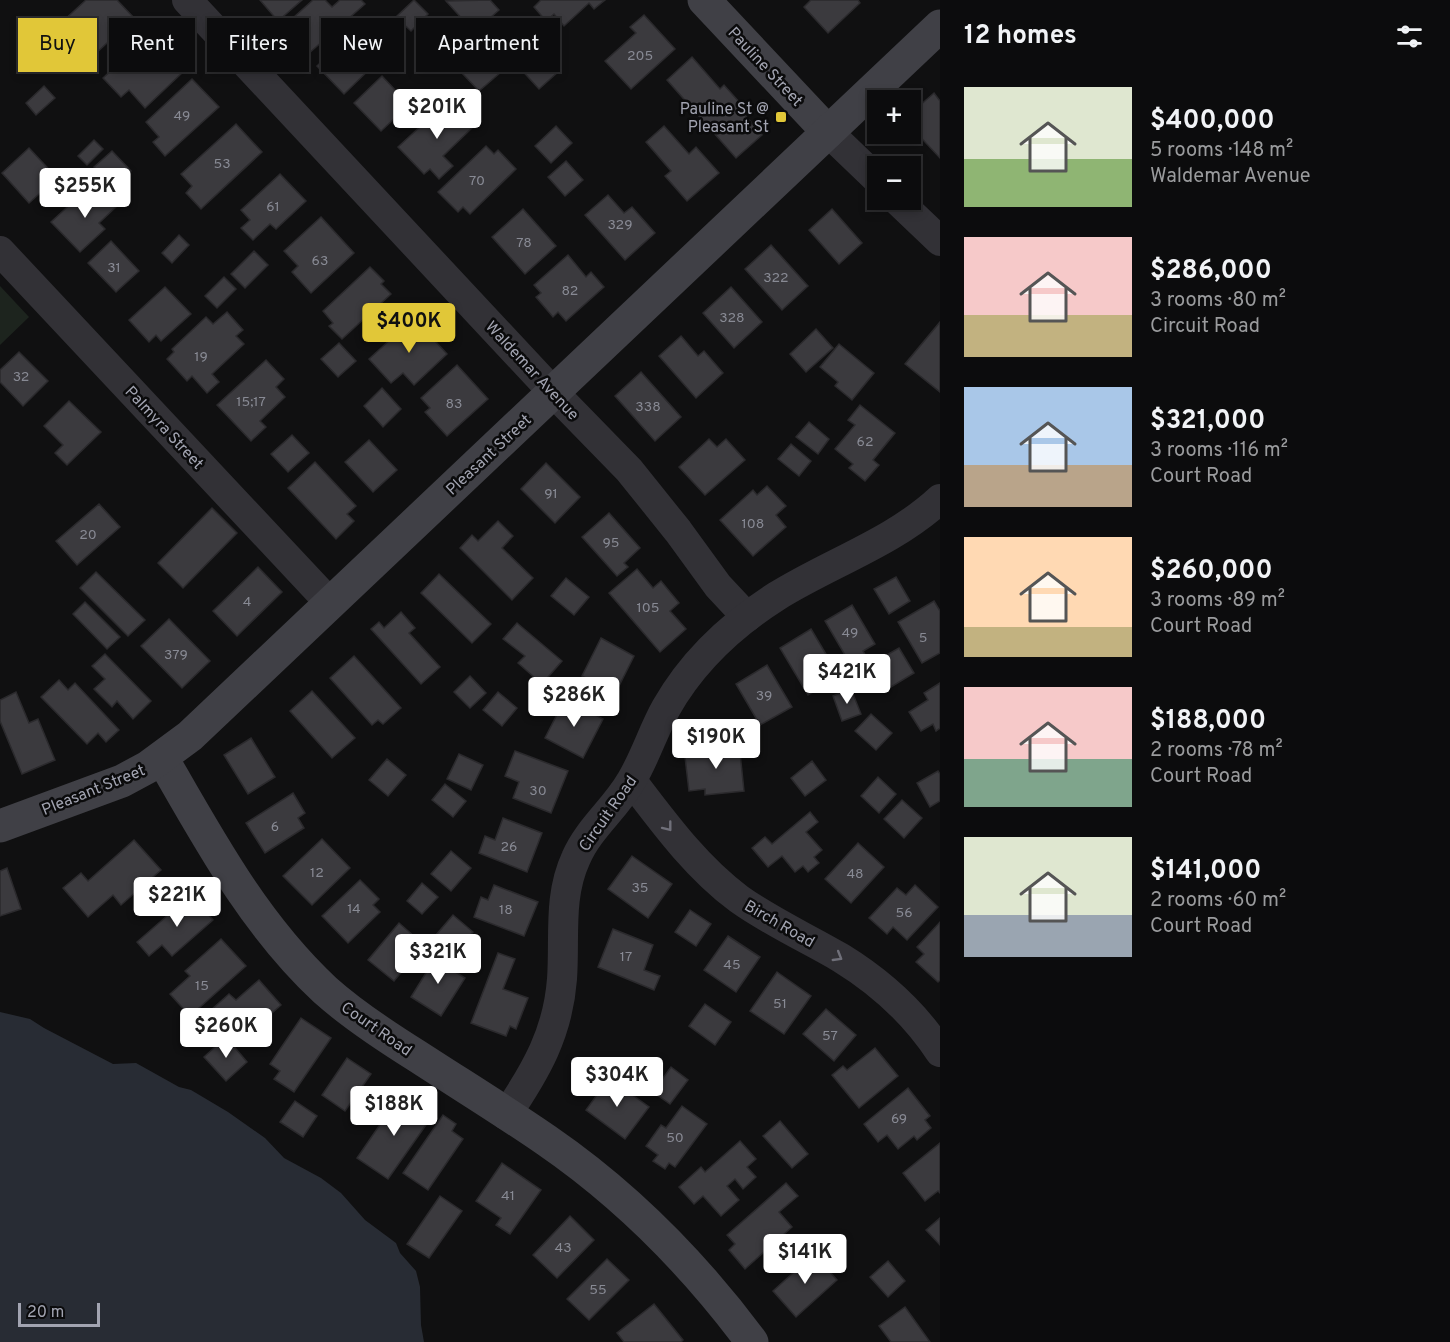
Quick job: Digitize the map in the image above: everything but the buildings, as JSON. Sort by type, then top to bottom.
[{"type":"main road","name":"Pauline Street","points":[[704,0],[828,132]]},
{"type":"main road","name":"Pleasant Street","points":[[0,826],[122,781],[148,768],[190,736],[940,26]]},
{"type":"main road","name":"Court Road","points":[[162,758],[235,882],[260,917],[307,972],[342,1004],[380,1032],[581,1166],[653,1228],[703,1280],[752,1342]]},
{"type":"street","name":"Waldemar Avenue","points":[[187,0],[553,392],[629,470],[718,586],[747,617]]},
{"type":"street","points":[[828,132],[867,169]]},
{"type":"street","points":[[907,210],[940,241]]},
{"type":"street","name":"Palmyra Street","points":[[0,251],[330,603]]},
{"type":"street","name":"Circuit Road","points":[[506,1115],[541,1060],[553,1030],[562,980],[564,897],[573,864],[590,832],[632,781],[662,715],[679,687],[716,644],[747,617],[792,587],[938,507]]},
{"type":"street","name":"Birch Road","points":[[632,781],[682,844],[714,878],[757,910],[844,960],[872,980],[911,1016],[940,1052]]},
{"type":"shaded area","points":[[0,286],[29,317],[0,345]]},
{"type":"shaded area","points":[[0,1012],[30,1019],[113,1064],[136,1063],[179,1087],[191,1090],[265,1138],[284,1158],[321,1178],[341,1193],[365,1220],[396,1243],[400,1253],[416,1271],[420,1287],[424,1342],[0,1342]]},
{"type":"place","name":"Pauline St @ Pleasant St","points":[[781,117]]}]
